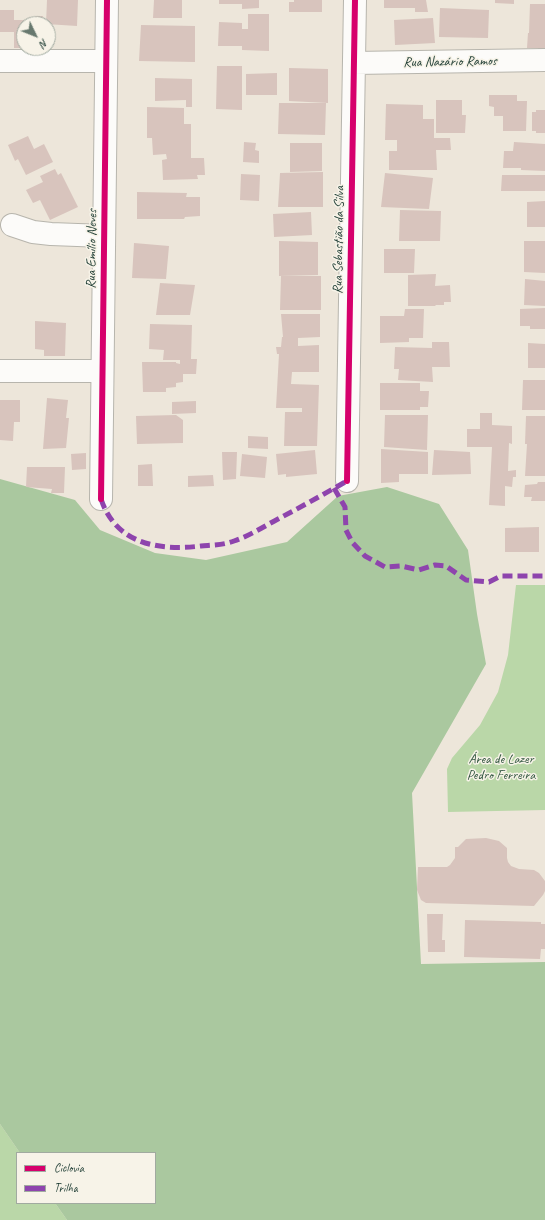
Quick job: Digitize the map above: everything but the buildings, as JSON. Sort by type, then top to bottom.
[{"type":"street","name":"Rua Emílio Neves","points":[[101,499],[107,0]]},
{"type":"street","name":"Rua Sebastião da Silva","points":[[347,481],[355,0]]},
{"type":"street","name":"Rua Nazário Ramos","points":[[354,64],[545,60]]},
{"type":"street","points":[[0,61],[106,61]]},
{"type":"street","points":[[12,225],[33,232],[104,236]]},
{"type":"street","points":[[0,371],[102,371]]},
{"type":"green space","points":[[0,479],[75,500],[100,530],[155,553],[206,560],[287,542],[338,496],[387,487],[439,504],[468,550],[486,664],[412,793],[421,964],[545,962],[545,1220],[67,1220],[56,1204],[156,1204],[156,1152],[19,1152],[0,1124]]},
{"type":"green space","name":"Área de Lazer Pedro Ferreira","points":[[516,585],[545,585],[545,810],[448,812],[447,769],[452,758],[480,725],[498,692],[508,655]]},
{"type":"green space","points":[[0,1124],[19,1152],[16,1152],[16,1204],[56,1204],[67,1220],[0,1220]]},
{"type":"marked path","points":[[101,499],[108,514],[117,526],[128,535],[140,541],[154,545],[185,547],[222,544],[240,539],[347,481]]},
{"type":"marked path","points":[[334,488],[345,507],[346,530],[352,542],[365,556],[385,567],[401,566],[419,570],[435,565],[446,566],[466,580],[489,582],[501,576],[545,576]]},
{"type":"cycle path","points":[[101,499],[107,0]]},
{"type":"cycle path","points":[[347,481],[355,0]]}]
